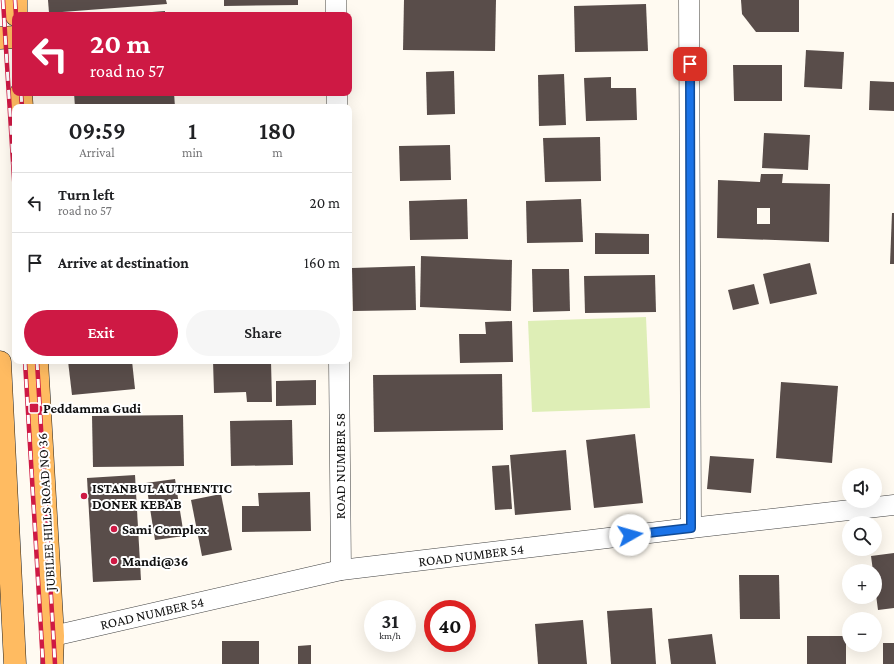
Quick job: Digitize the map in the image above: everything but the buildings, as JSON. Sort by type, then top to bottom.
[{"type":"main road","points":[[16,0],[16,12]]},
{"type":"main road","points":[[0,38],[12,37]]},
{"type":"main road","points":[[0,362],[10,657]]},
{"type":"main road","name":"JUBILEE HILLS ROAD NO 36","points":[[37,364],[53,636],[52,664]]},
{"type":"street","points":[[336,0],[336,12]]},
{"type":"street","points":[[689,0],[691,528]]},
{"type":"street","name":"ROAD NUMBER 58","points":[[339,364],[341,570]]},
{"type":"street","name":"ROAD NUMBER 54","points":[[53,636],[341,570],[894,505]]},
{"type":"green space","points":[[646,317],[650,408],[532,412],[528,321]]},
{"type":"railway","points":[[3,0],[12,146]]},
{"type":"railway","points":[[15,0],[16,12]]},
{"type":"railway","points":[[21,96],[22,104]]},
{"type":"railway","points":[[25,364],[43,664]]},
{"type":"railway","points":[[37,364],[55,664]]},
{"type":"place","name":"Peddamma Gudi","points":[[34,408]]},
{"type":"place","name":"ISTANBUL AUTHENTIC DONER KEBAB","points":[[84,496]]},
{"type":"place","name":"Sami Complex","points":[[114,529]]},
{"type":"place","name":"Mandi@36","points":[[114,561]]},
{"type":"route","points":[[630,535],[691,528],[690,64]]}]
